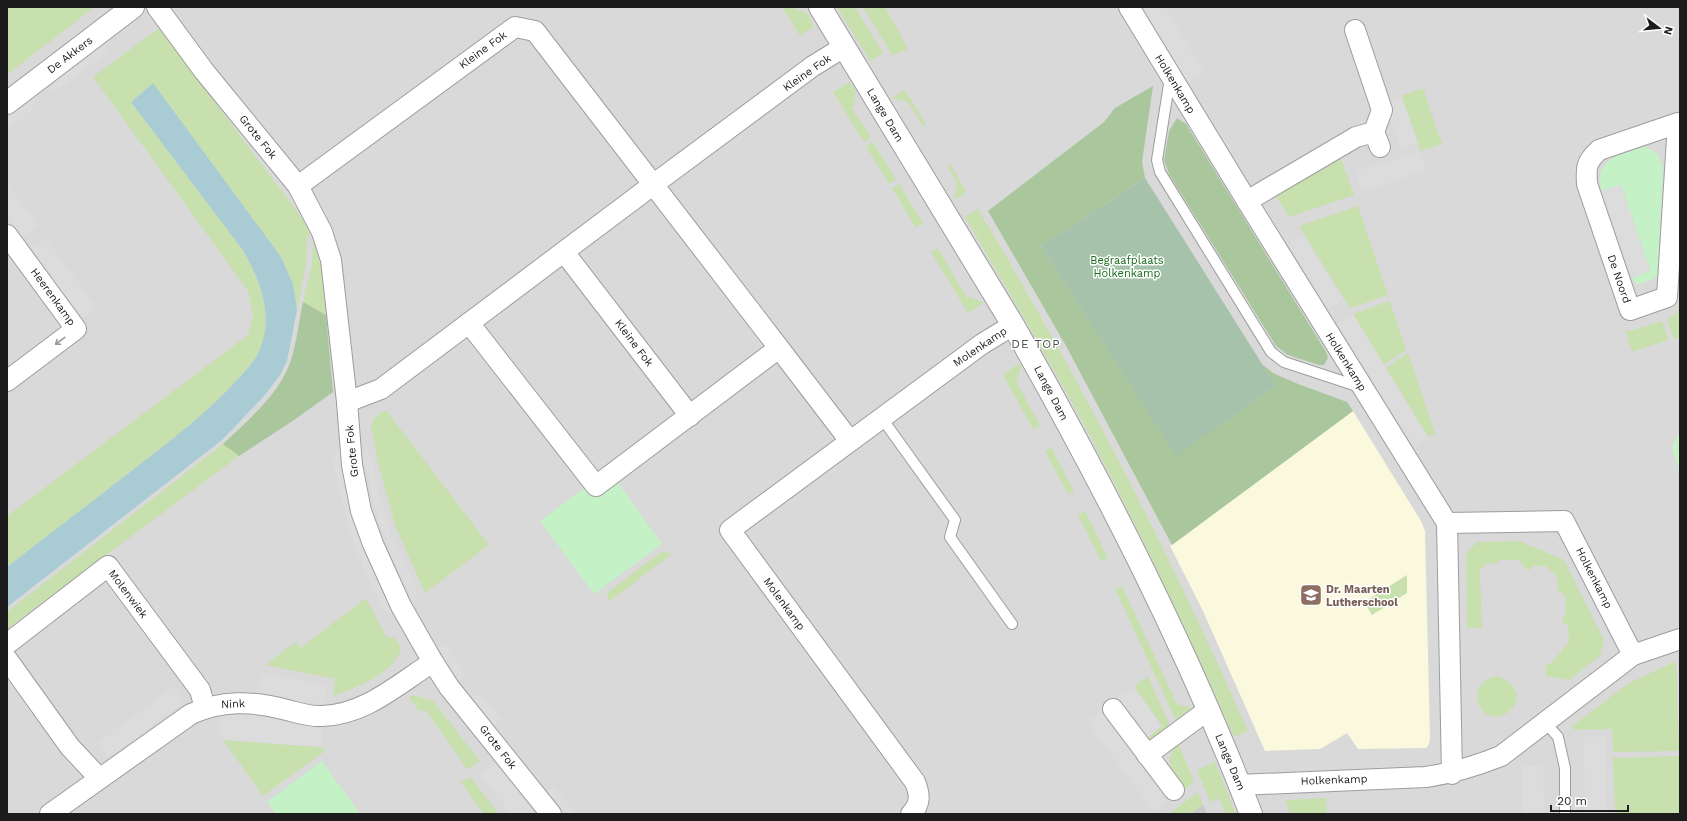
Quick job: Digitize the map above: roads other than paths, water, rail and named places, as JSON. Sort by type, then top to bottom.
[{"type":"street","name":"De Akkers","points":[[7,103],[133,7]]},
{"type":"street","name":"Grote Fok","points":[[157,7],[204,71],[298,186],[322,232],[331,260],[347,402],[352,464],[362,511],[373,544],[401,606],[449,687],[551,814]]},
{"type":"street","name":"Lange Dam","points":[[820,7],[1013,325],[1041,374],[1120,526],[1208,710],[1251,814]]},
{"type":"street","name":"Holkenkamp","points":[[1129,7],[1446,523],[1564,521],[1634,655]]},
{"type":"street","name":"Kleine Fok","points":[[298,186],[515,27],[535,31],[779,348]]},
{"type":"street","points":[[1247,201],[1356,137],[1377,139],[1382,110],[1355,30]]},
{"type":"street","name":"Kleine Fok","points":[[347,402],[381,389],[813,66],[844,47]]},
{"type":"street","name":"De Noord","points":[[1679,123],[1667,297],[1630,310],[1587,184],[1586,170],[1590,158],[1599,150],[1679,123]]},
{"type":"street","name":"Heerenkamp","points":[[7,235],[76,328],[7,381]]},
{"type":"street","name":"Kleine Fok","points":[[564,252],[690,416]]},
{"type":"street","points":[[469,323],[596,486],[779,348],[850,441]]},
{"type":"street","name":"Molenkamp","points":[[915,807],[919,791],[908,772],[730,530],[881,417],[982,344],[1013,325]]},
{"type":"street","points":[[1446,523],[1452,774]]},
{"type":"street","name":"Molenwiek","points":[[7,644],[108,566],[200,690],[205,708]]},
{"type":"street","name":"Holkenkamp","points":[[1239,784],[1426,777],[1452,774],[1477,766],[1501,756],[1634,655],[1680,639]]},
{"type":"street","points":[[7,659],[70,747],[99,778]]},
{"type":"street","name":"Nink","points":[[50,814],[191,714],[205,708],[227,703],[247,703],[313,716],[336,715],[349,712],[369,704],[433,662]]},
{"type":"street","points":[[1113,709],[1174,790]]},
{"type":"street","points":[[1147,755],[1208,710]]},
{"type":"lane","points":[[1170,76],[1157,160],[1160,172],[1271,352],[1284,362],[1362,388]]},
{"type":"lane","points":[[881,417],[955,520],[950,537],[1012,624]]},
{"type":"lane","points":[[1545,722],[1558,737],[1565,768],[1564,814]]},
{"type":"water","points":[[153,83],[281,257],[293,284],[297,310],[287,361],[280,375],[265,395],[222,440],[7,607],[7,567],[200,416],[250,366],[258,354],[264,336],[266,323],[263,297],[249,260],[131,102]]},
{"type":"place","name":"Dr. Maarten Lutherschool","points":[[1311,595]]},
{"type":"district","name":"DE TOP","points":[[1036,344]]},
{"type":"park label","name":"Begraafplaats Holkenkamp","points":[[1127,266]]}]
